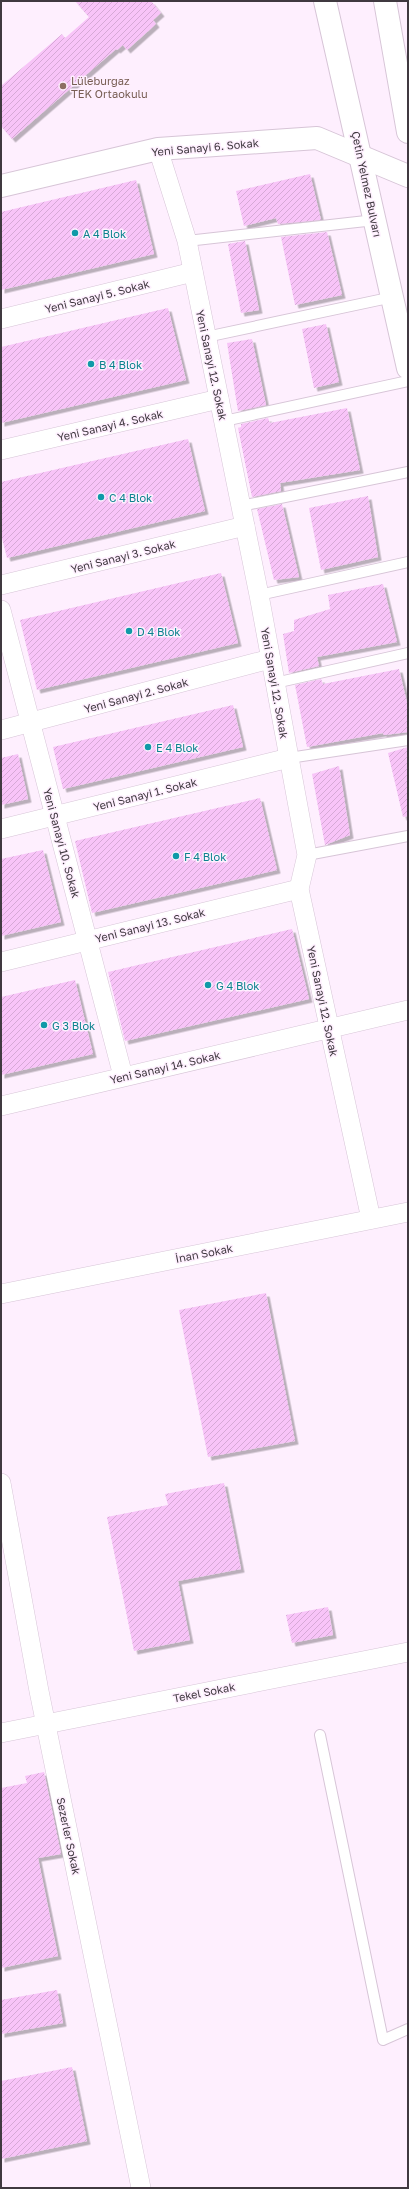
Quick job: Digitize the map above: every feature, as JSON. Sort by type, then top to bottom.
[{"type":"street","name":"Çetin Yelmez Bulvarı","points":[[325,1],[408,368]]},
{"type":"street","points":[[385,1],[408,132]]},
{"type":"street","name":"Yeni Sanayi 6. Sokak","points":[[1,186],[158,148],[317,138],[361,155],[408,176]]},
{"type":"street","name":"Yeni Sanayi 12. Sokak","points":[[158,148],[187,241],[245,526],[307,855],[299,889],[371,1219]]},
{"type":"street","name":"Yeni Sanayi 5. Sokak","points":[[1,319],[193,272]]},
{"type":"street","name":"Yeni Sanayi 4. Sokak","points":[[1,450],[219,399]]},
{"type":"street","name":"Yeni Sanayi 3. Sokak","points":[[1,585],[245,526]]},
{"type":"street","name":"Yeni Sanayi 10. Sokak","points":[[1,610],[123,1076]]},
{"type":"street","name":"Yeni Sanayi 2. Sokak","points":[[1,730],[270,659]]},
{"type":"street","name":"Yeni Sanayi 1. Sokak","points":[[1,829],[55,817],[289,758]]},
{"type":"street","name":"Yeni Sanayi 13. Sokak","points":[[1,962],[299,889]]},
{"type":"street","name":"Yeni Sanayi 14. Sokak","points":[[1,1106],[408,1010]]},
{"type":"street","name":"İnan Sokak","points":[[1,1294],[408,1212]]},
{"type":"street","name":"Sezerler Sokak","points":[[1,1483],[45,1723],[141,2188]]},
{"type":"street","name":"Tekel Sokak","points":[[1,1733],[45,1723],[408,1652]]},
{"type":"lane","points":[[187,241],[375,220]]},
{"type":"lane","points":[[206,337],[393,297]]},
{"type":"lane","points":[[224,421],[408,381]]},
{"type":"lane","points":[[241,506],[408,472]]},
{"type":"lane","points":[[258,595],[408,562]]},
{"type":"lane","points":[[275,683],[408,653]]},
{"type":"lane","points":[[289,758],[408,740]]},
{"type":"lane","points":[[307,855],[408,836]]},
{"type":"lane","points":[[320,1735],[383,2040],[408,2029]]},
{"type":"building","points":[[75,1],[151,1],[161,13],[153,20],[156,24],[127,50],[123,45],[117,50],[116,49],[12,139],[1,126],[1,86],[62,34],[65,38],[89,17]]},
{"type":"building","points":[[310,174],[321,220],[278,224],[276,218],[244,226],[236,191]]},
{"type":"building","name":"A 4 Blok","points":[[136,180],[154,254],[1,290],[1,212]]},
{"type":"building","points":[[327,232],[342,295],[295,305],[281,237]]},
{"type":"building","points":[[245,241],[259,310],[241,313],[228,244]]},
{"type":"building","name":"B 4 Blok","points":[[168,308],[186,380],[1,423],[1,347]]},
{"type":"building","points":[[326,324],[339,382],[314,388],[302,329]]},
{"type":"building","points":[[252,339],[266,405],[238,411],[227,343]]},
{"type":"building","points":[[347,408],[360,470],[280,483],[281,491],[252,497],[238,428],[241,427],[241,424],[268,418],[270,423]]},
{"type":"building","name":"C 4 Blok","points":[[188,439],[205,511],[7,558],[1,534],[1,482]]},
{"type":"building","points":[[368,496],[378,557],[321,570],[309,508]]},
{"type":"building","points":[[282,504],[299,577],[274,580],[257,509]]},
{"type":"building","name":"D 4 Blok","points":[[221,573],[238,643],[37,690],[20,620]]},
{"type":"building","points":[[383,584],[397,642],[317,657],[319,666],[289,673],[283,634],[294,631],[294,620],[330,609],[328,595]]},
{"type":"building","points":[[399,669],[408,707],[408,732],[384,735],[383,733],[307,747],[295,685],[321,679],[323,684]]},
{"type":"building","name":"E 4 Blok","points":[[233,705],[243,747],[63,789],[53,747]]},
{"type":"building","points":[[408,747],[408,816],[403,817],[388,753]]},
{"type":"building","points":[[18,754],[28,799],[1,805],[1,758]]},
{"type":"building","points":[[339,766],[350,835],[325,845],[312,774]]},
{"type":"building","name":"F 4 Blok","points":[[260,798],[277,870],[92,913],[75,841]]},
{"type":"building","points":[[43,850],[61,922],[1,936],[1,859]]},
{"type":"building","name":"G 4 Blok","points":[[292,929],[309,999],[125,1041],[108,972]]},
{"type":"building","name":"G 3 Blok","points":[[75,980],[93,1054],[1,1075],[1,997]]},
{"type":"building","points":[[266,1293],[295,1441],[208,1457],[179,1310]]},
{"type":"building","points":[[224,1483],[241,1569],[178,1581],[190,1640],[134,1651],[107,1517],[168,1505],[165,1494]]},
{"type":"building","points":[[328,1607],[333,1635],[292,1643],[286,1615]]},
{"type":"building","points":[[44,1772],[61,1854],[38,1858],[58,1956],[1,1968],[1,1788],[27,1783],[25,1776]]},
{"type":"building","points":[[57,1990],[63,2023],[1,2034],[1,2000]]},
{"type":"building","points":[[72,2067],[87,2141],[1,2159],[1,2081]]},
{"type":"place","name":"Lüleburgaz TEK Ortaokulu","points":[[63,86]]},
{"type":"place","name":"A 4 Blok","points":[[75,233]]},
{"type":"place","name":"B 4 Blok","points":[[91,364]]},
{"type":"place","name":"C 4 Blok","points":[[101,497]]},
{"type":"place","name":"D 4 Blok","points":[[129,631]]},
{"type":"place","name":"E 4 Blok","points":[[148,747]]},
{"type":"place","name":"F 4 Blok","points":[[176,856]]},
{"type":"place","name":"G 4 Blok","points":[[208,985]]},
{"type":"place","name":"G 3 Blok","points":[[44,1025]]}]
